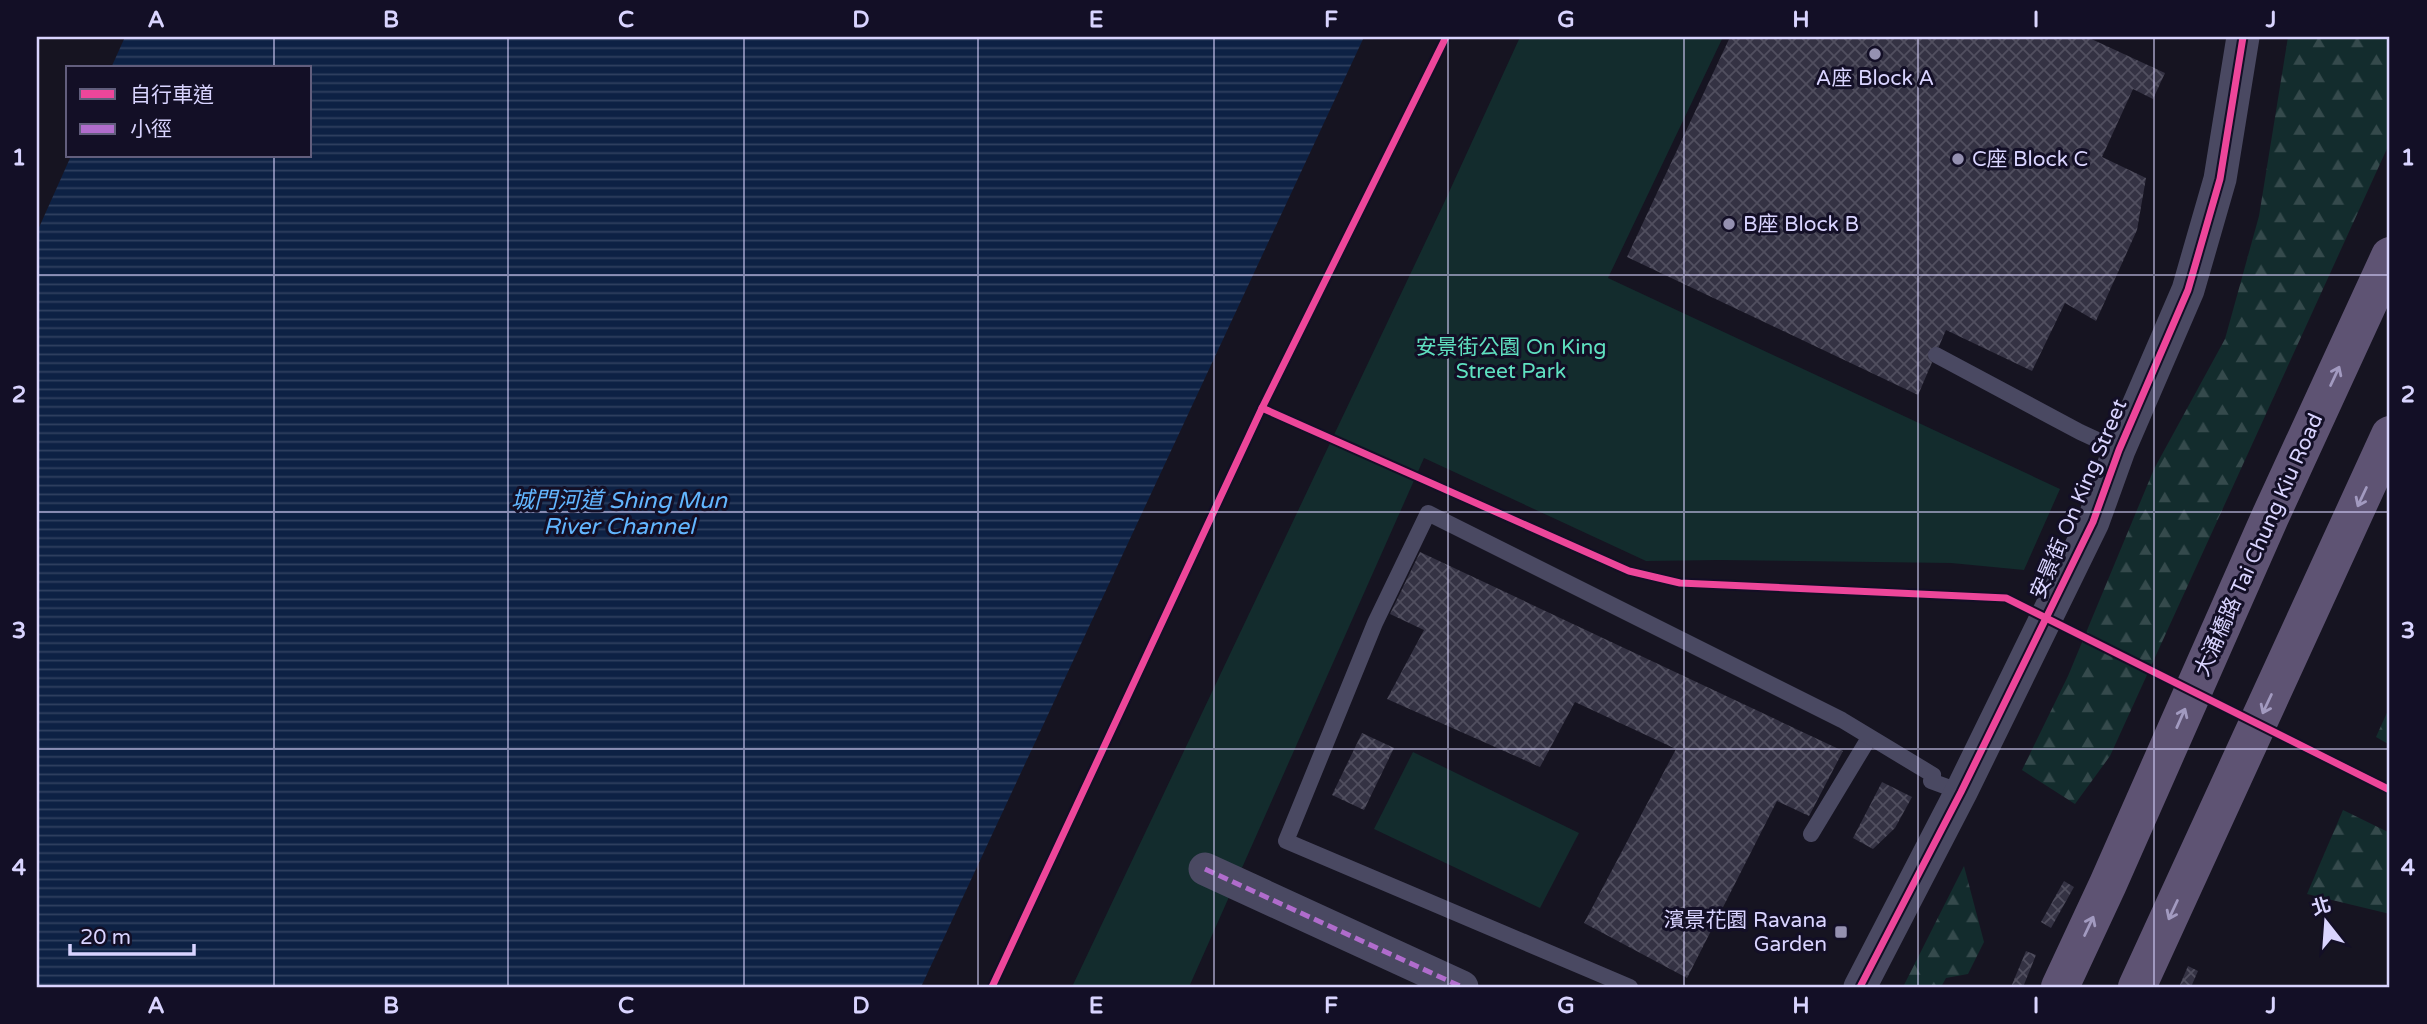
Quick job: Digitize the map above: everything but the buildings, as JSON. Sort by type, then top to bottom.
[{"type":"main road","name":"大涌橋路 Tai Chung Kiu Road","points":[[2060,987],[2390,256]]},
{"type":"main road","points":[[2137,987],[2390,435]]},
{"type":"street","name":"安景街 On King Street","points":[[1860,987],[1961,792],[2094,522],[2119,450],[2188,290],[2220,179],[2243,37]]},
{"type":"street","points":[[1205,869],[1462,987]]},
{"type":"lane","points":[[1936,355],[2017,400],[2119,450]]},
{"type":"lane","points":[[1630,987],[1286,841],[1375,623],[1428,513],[1842,720],[1933,775],[1931,780],[1961,792]]},
{"type":"lane","points":[[1811,834],[1868,738]]},
{"type":"green space","name":"安景街公園 On King Street Park","points":[[1520,37],[1723,37],[1608,278],[2060,489],[2024,570],[1951,563],[1646,561],[1424,458],[1189,987],[1072,987],[1444,203]]},
{"type":"green space","points":[[2288,37],[2390,37],[2390,142],[2110,756],[2075,804],[2022,770],[2068,676],[2154,469],[2225,339],[2259,216]]},
{"type":"green space","points":[[2390,706],[2390,745],[2376,737]]},
{"type":"green space","points":[[1413,752],[1579,833],[1540,908],[1374,829]]},
{"type":"green space","points":[[2343,810],[2390,833],[2390,914],[2307,894]]},
{"type":"green space","points":[[1964,866],[1984,942],[1968,974],[1946,978],[1941,987],[1903,987]]},
{"type":"water","name":"城門河道 Shing Mun River Channel","points":[[125,37],[1364,37],[921,987],[37,987],[37,232],[70,158],[312,158],[312,66],[112,66]]},
{"type":"marked path","points":[[1205,869],[1462,987]]},
{"type":"cycle path","points":[[992,987],[1262,408],[1446,37]]},
{"type":"cycle path","points":[[1860,987],[1961,792],[2093,522],[2119,450],[2188,290],[2220,179],[2243,37]]},
{"type":"cycle path","points":[[1262,408],[1629,571],[1680,583],[2006,598],[2390,790]]},
{"type":"place","name":"A座 Block A","points":[[1875,54]]},
{"type":"place","name":"C座 Block C","points":[[1958,159]]},
{"type":"place","name":"B座 Block B","points":[[1729,224]]},
{"type":"place","name":"濱景花園 Ravana Garden","points":[[1841,932]]}]
